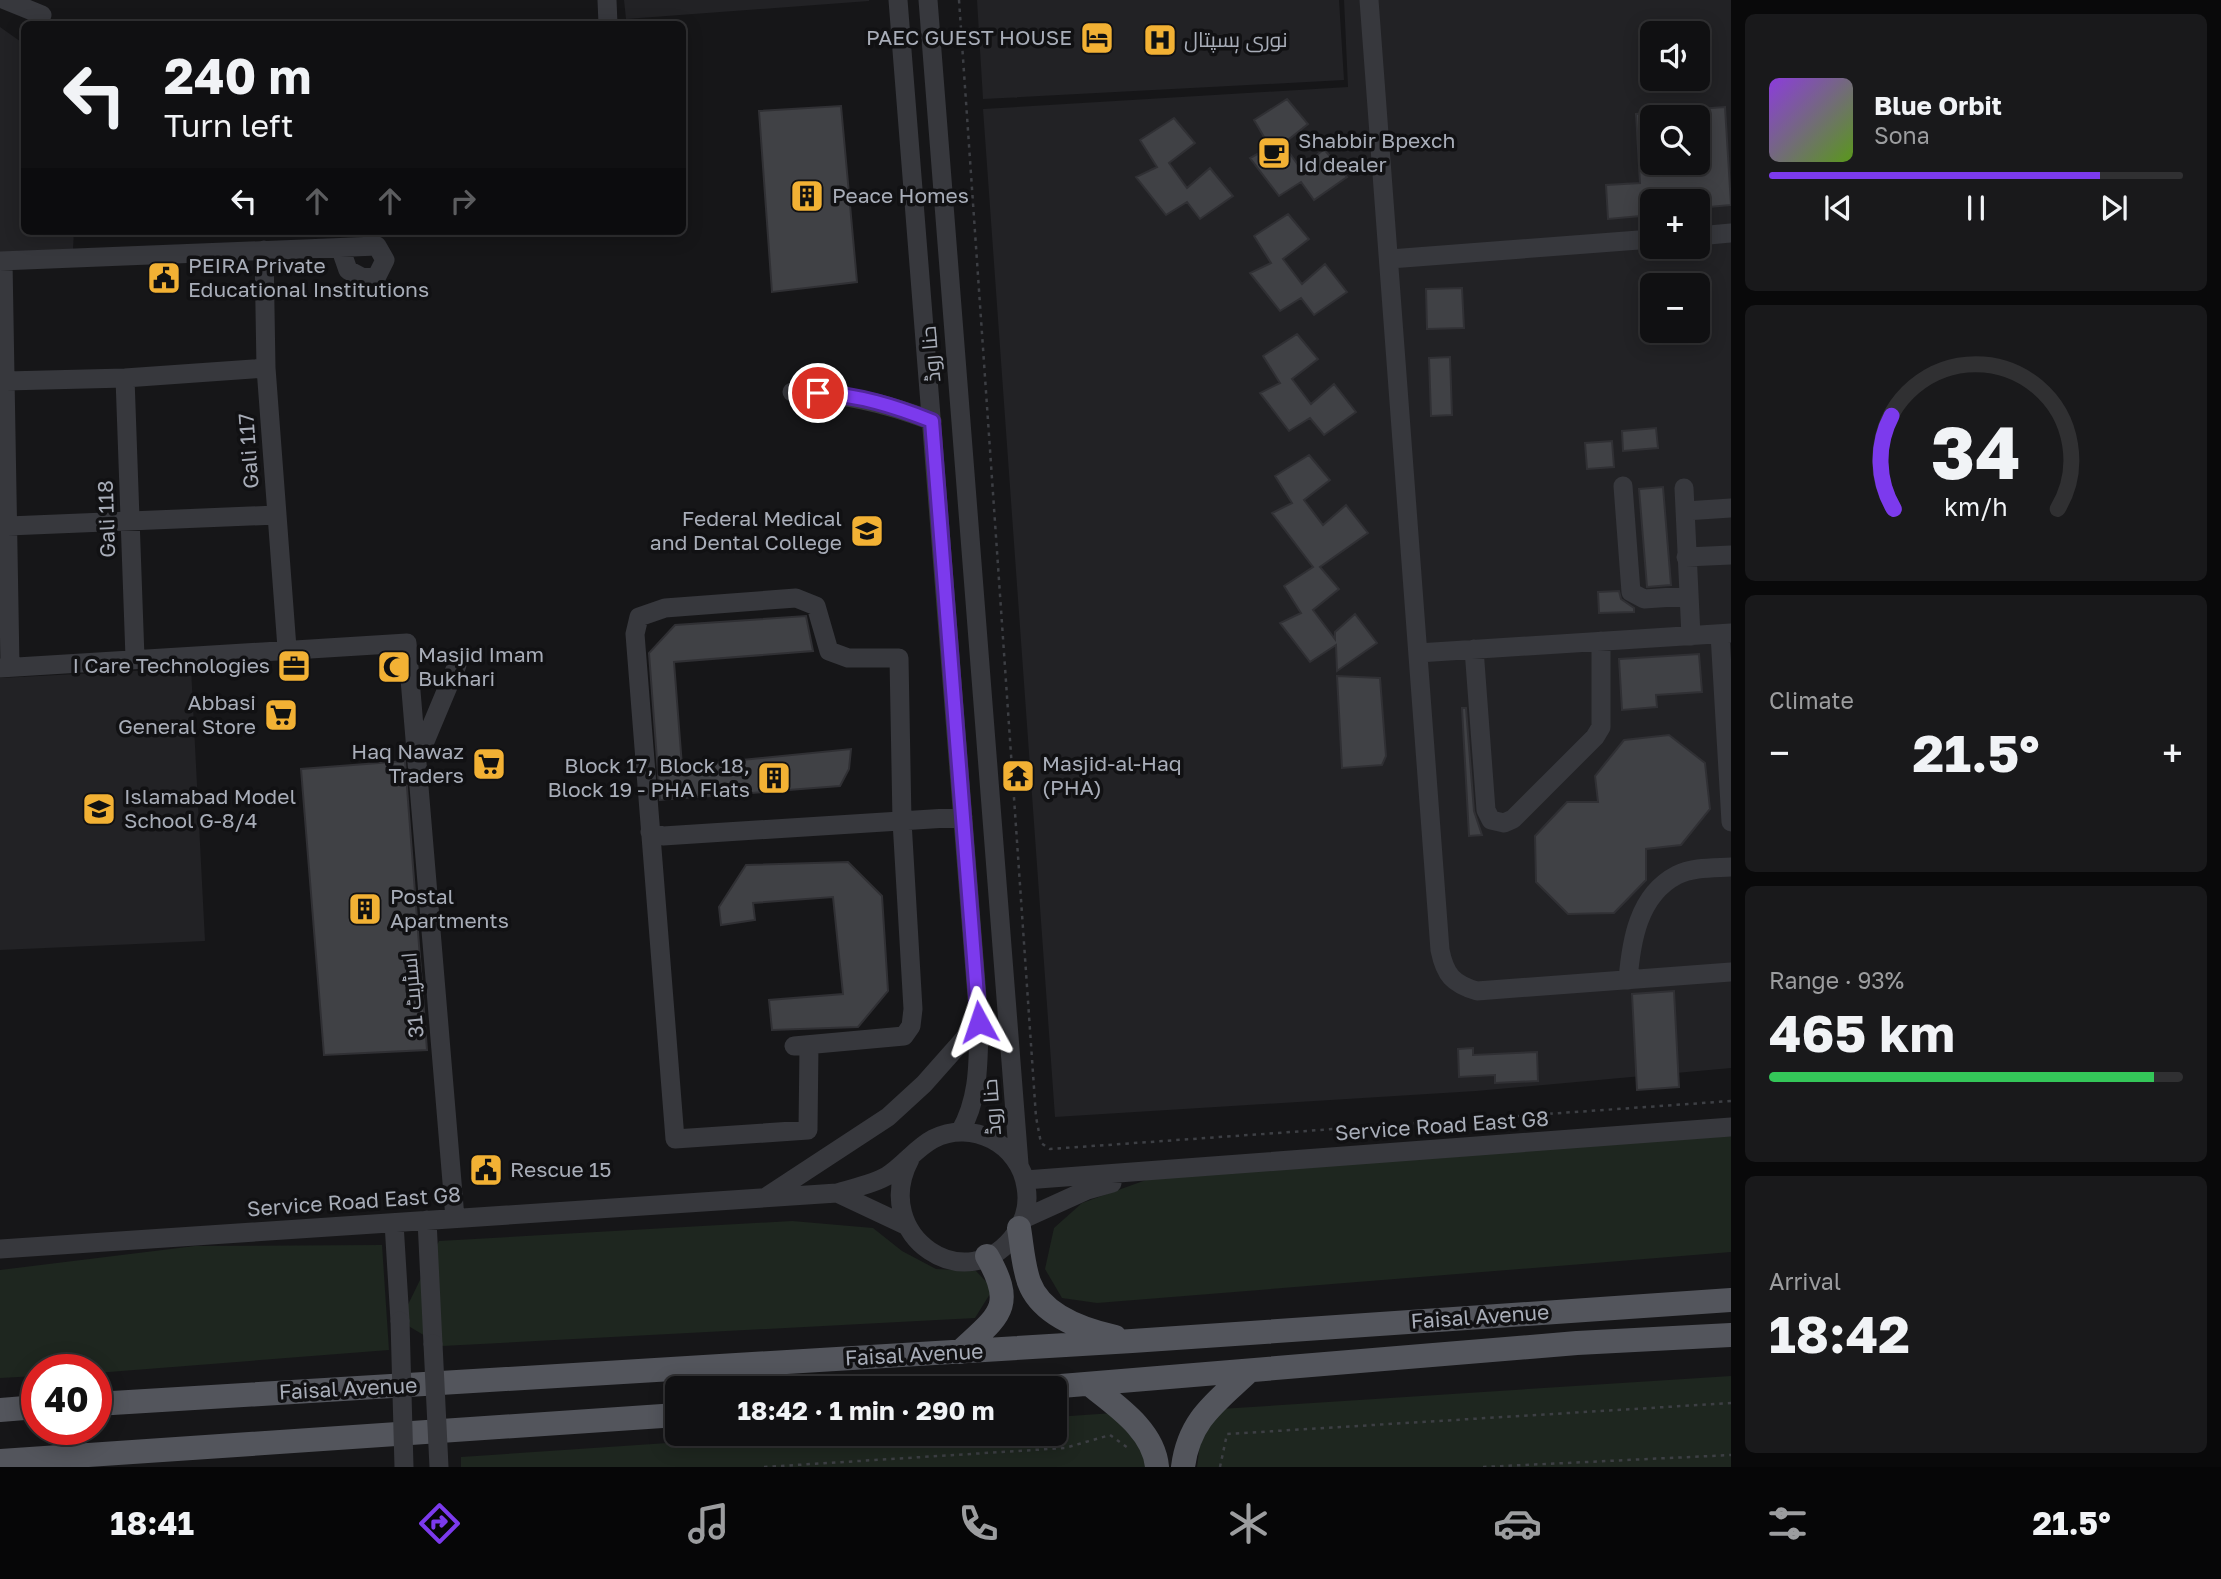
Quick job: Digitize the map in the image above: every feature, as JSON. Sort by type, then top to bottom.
[{"type":"main road","points":[[1021,1223],[1030,1285],[1041,1300],[1061,1317],[1080,1326],[1132,1342]]},
{"type":"main road","points":[[960,1352],[992,1322],[1000,1308],[1003,1296],[1001,1280],[987,1256]]},
{"type":"main road","name":"Faisal Avenue","points":[[112,1403],[1132,1342],[1731,1300]]},
{"type":"main road","name":"Faisal Avenue","points":[[1067,1386],[1577,1343],[1731,1335]]},
{"type":"main road","points":[[1183,1467],[1191,1431],[1201,1416],[1248,1372]]},
{"type":"main road","points":[[1089,1384],[1128,1415],[1146,1437],[1157,1467]]},
{"type":"main road","points":[[0,1410],[21,1408]]},
{"type":"main road","points":[[0,1461],[665,1416]]},
{"type":"street","points":[[5,0],[42,15]]},
{"type":"street","points":[[607,0],[608,21]]},
{"type":"street","name":"حنا روڈ","points":[[898,0],[979,1022],[977,1086],[972,1112],[960,1132]]},
{"type":"street","name":"حنا روڈ","points":[[928,0],[1022,1173]]},
{"type":"street","points":[[1369,0],[1440,950],[1444,971],[1458,985],[1477,991],[1731,972]]},
{"type":"street","points":[[1710,235],[1731,233]]},
{"type":"street","points":[[1390,259],[1640,240]]},
{"type":"street","points":[[287,648],[5,667],[8,526],[1,261],[377,246],[385,260],[377,276],[363,278],[348,270],[341,250]]},
{"type":"street","name":"Gali 117","points":[[264,250],[266,368],[287,648]]},
{"type":"street","points":[[6,381],[125,378],[266,368]]},
{"type":"street","name":"Gali 118","points":[[125,378],[135,658]]},
{"type":"street","points":[[792,392],[844,394],[891,405],[932,421]]},
{"type":"street","points":[[936,469],[964,468]]},
{"type":"street","points":[[1623,486],[1631,592],[1644,599],[1688,596]]},
{"type":"street","points":[[1684,488],[1691,636]]},
{"type":"street","points":[[1685,511],[1731,508]]},
{"type":"street","points":[[8,526],[276,515]]},
{"type":"street","points":[[1686,557],[1731,555]]},
{"type":"street","points":[[796,598],[816,606],[829,651],[848,658],[899,658],[902,821],[913,1009],[911,1026],[904,1036],[801,1046],[808,1130],[675,1139],[650,832],[635,634],[639,618],[665,608],[796,598]]},
{"type":"street","points":[[1418,653],[1725,634],[1731,822]]},
{"type":"street","points":[[1474,649],[1486,810],[1491,820],[1504,823],[1522,810],[1595,737],[1601,727],[1601,642]]},
{"type":"street","name":"اسٹریٹ 31","points":[[287,648],[407,643],[455,1218]]},
{"type":"street","points":[[416,764],[457,666]]},
{"type":"street","points":[[650,832],[663,836],[963,817]]},
{"type":"street","points":[[1628,980],[1631,939],[1642,913],[1659,889],[1677,875],[1731,867]]},
{"type":"street","points":[[766,1198],[888,1117],[924,1084],[979,1022]]},
{"type":"street","name":"Service Road East G8","points":[[1022,1173],[1157,1171],[1731,1127]]},
{"type":"street","points":[[960,1132],[995,1140],[1022,1173],[1027,1206],[1021,1223],[1005,1245],[987,1256],[963,1261],[940,1257],[919,1244],[905,1225],[899,1186],[910,1159],[932,1140],[960,1132]]},
{"type":"street","name":"Service Road East G8","points":[[0,1249],[837,1193],[886,1177],[910,1159]]},
{"type":"street","name":"Service Road East G8","points":[[1021,1223],[1087,1190],[1157,1171]]},
{"type":"street","points":[[837,1193],[905,1225]]},
{"type":"street","points":[[427,1220],[439,1467]]},
{"type":"street","points":[[394,1223],[404,1467]]},
{"type":"path","points":[[959,0],[1035,1103],[1041,1143],[1050,1150],[1731,1101]]},
{"type":"path","points":[[1220,1467],[1227,1434],[1731,1402]]},
{"type":"path","points":[[764,1467],[1065,1448],[1110,1435],[1129,1450]]},
{"type":"path","points":[[1483,1467],[1731,1455]]},
{"type":"shaded area","points":[[624,0],[869,0],[869,1],[626,19]]},
{"type":"shaded area","name":"نوری ہسپتال","points":[[977,0],[1339,0],[1344,80],[983,99]]},
{"type":"shaded area","points":[[1344,0],[1731,0],[1731,1068],[1476,1091],[1055,1117],[983,109],[1348,87]]},
{"type":"shaded area","points":[[0,27],[21,42],[21,235],[74,235],[73,249],[0,255]]},
{"type":"shaded area","name":"Islamabad Model School G-8/4","points":[[191,668],[205,941],[0,950],[0,678]]},
{"type":"shaded area","points":[[1731,1136],[1731,1252],[1097,1303],[1062,1298],[1045,1269],[1054,1228],[1082,1203],[1160,1175]]},
{"type":"shaded area","points":[[792,1221],[873,1228],[902,1251],[936,1269],[976,1271],[993,1289],[975,1318],[442,1346],[400,1321],[439,1241]]},
{"type":"shaded area","points":[[382,1245],[389,1350],[112,1372],[112,1354],[21,1354],[21,1377],[0,1378],[0,1270],[195,1246]]},
{"type":"shaded area","points":[[1731,1376],[1731,1467],[1197,1467],[1200,1444],[1220,1409]]},
{"type":"shaded area","points":[[1114,1413],[1143,1445],[1149,1467],[461,1467],[461,1457],[665,1443],[665,1446],[1067,1446],[1067,1416]]},
{"type":"building","name":"Shabbir Bpexch Id dealer","points":[[1287,99],[1308,124],[1283,144],[1301,169],[1324,149],[1347,177],[1314,200],[1301,182],[1279,196],[1250,158],[1270,147],[1254,120]]},
{"type":"building","name":"Peace Homes","points":[[841,106],[857,282],[772,292],[759,111]]},
{"type":"building","points":[[1725,107],[1731,205],[1710,207],[1710,189],[1640,189],[1640,216],[1608,219],[1606,185],[1640,183],[1636,114],[1640,114],[1640,175],[1710,175],[1710,108]]},
{"type":"building","points":[[1174,118],[1195,143],[1169,163],[1187,188],[1210,168],[1233,196],[1200,219],[1187,202],[1166,215],[1136,177],[1157,167],[1140,140]]},
{"type":"building","points":[[1288,214],[1309,239],[1283,259],[1302,284],[1325,264],[1347,292],[1314,315],[1301,298],[1280,311],[1250,273],[1271,263],[1254,236]]},
{"type":"building","points":[[1462,288],[1464,328],[1427,329],[1426,289]]},
{"type":"building","points":[[1297,334],[1318,359],[1292,379],[1311,404],[1334,384],[1356,412],[1324,435],[1310,418],[1289,431],[1260,393],[1280,383],[1263,356]]},
{"type":"building","points":[[1450,357],[1452,415],[1431,416],[1429,358]]},
{"type":"building","points":[[1656,428],[1658,448],[1623,451],[1622,431]]},
{"type":"building","points":[[1612,441],[1614,467],[1587,469],[1585,443]]},
{"type":"building","points":[[1309,455],[1330,480],[1304,500],[1323,525],[1346,505],[1368,533],[1320,567],[1339,589],[1313,610],[1335,639],[1335,632],[1355,614],[1377,643],[1337,671],[1336,645],[1310,662],[1280,623],[1301,613],[1284,586],[1313,567],[1272,513],[1292,503],[1275,476]]},
{"type":"building","points":[[1663,487],[1671,585],[1647,587],[1639,489]]},
{"type":"building","points":[[1619,591],[1621,599],[1634,608],[1634,612],[1599,613],[1598,592]]},
{"type":"building","points":[[806,616],[813,651],[674,662],[682,766],[851,749],[849,769],[840,786],[660,800],[649,653],[675,625]]},
{"type":"building","points":[[1699,654],[1702,692],[1656,695],[1657,707],[1622,710],[1619,659]]},
{"type":"building","points":[[1337,676],[1380,678],[1386,756],[1382,765],[1342,768]]},
{"type":"building","points":[[1462,708],[1466,708],[1474,811],[1482,835],[1469,836]]},
{"type":"building","points":[[1669,735],[1705,763],[1710,809],[1681,845],[1646,849],[1646,880],[1614,913],[1568,914],[1536,882],[1535,836],[1567,802],[1598,802],[1595,776],[1624,740]]},
{"type":"building","name":"Postal Apartments","points":[[405,761],[427,1050],[324,1055],[301,769]]},
{"type":"building","points":[[848,862],[882,896],[888,991],[858,1027],[772,1030],[769,1000],[843,994],[833,897],[753,903],[755,920],[721,925],[719,907],[746,865]]},
{"type":"building","points":[[1674,991],[1679,1087],[1637,1090],[1632,994]]},
{"type":"building","points":[[1473,1048],[1473,1055],[1537,1052],[1538,1081],[1495,1083],[1495,1075],[1459,1077],[1458,1049]]},
{"type":"place","name":"PAEC GUEST HOUSE","points":[[1097,38]]},
{"type":"place","name":"نوری ہسپتال","points":[[1160,40]]},
{"type":"place","name":"Shabbir Bpexch Id dealer","points":[[1274,153]]},
{"type":"place","name":"Peace Homes","points":[[807,196]]},
{"type":"place","name":"PEIRA Private Educational Institutions","points":[[164,278]]},
{"type":"place","name":"Federal Medical and Dental College","points":[[867,531]]},
{"type":"place","name":"I Care Technologies","points":[[294,666]]},
{"type":"place","name":"Masjid Imam Bukhari","points":[[394,667]]},
{"type":"place","name":"Abbasi General Store","points":[[281,715]]},
{"type":"place","name":"Haq Nawaz Traders","points":[[489,764]]},
{"type":"place","name":"Masjid-al-Haq (PHA)","points":[[1018,776]]},
{"type":"place","name":"Block 17, Block 18, Block 19 - PHA Flats","points":[[774,778]]},
{"type":"place","name":"Islamabad Model School G-8/4","points":[[99,809]]},
{"type":"place","name":"Postal Apartments","points":[[365,909]]},
{"type":"place","name":"Rescue 15","points":[[486,1170]]},
{"type":"route","points":[[818,393],[844,394],[891,405],[932,421],[979,1022]]}]
